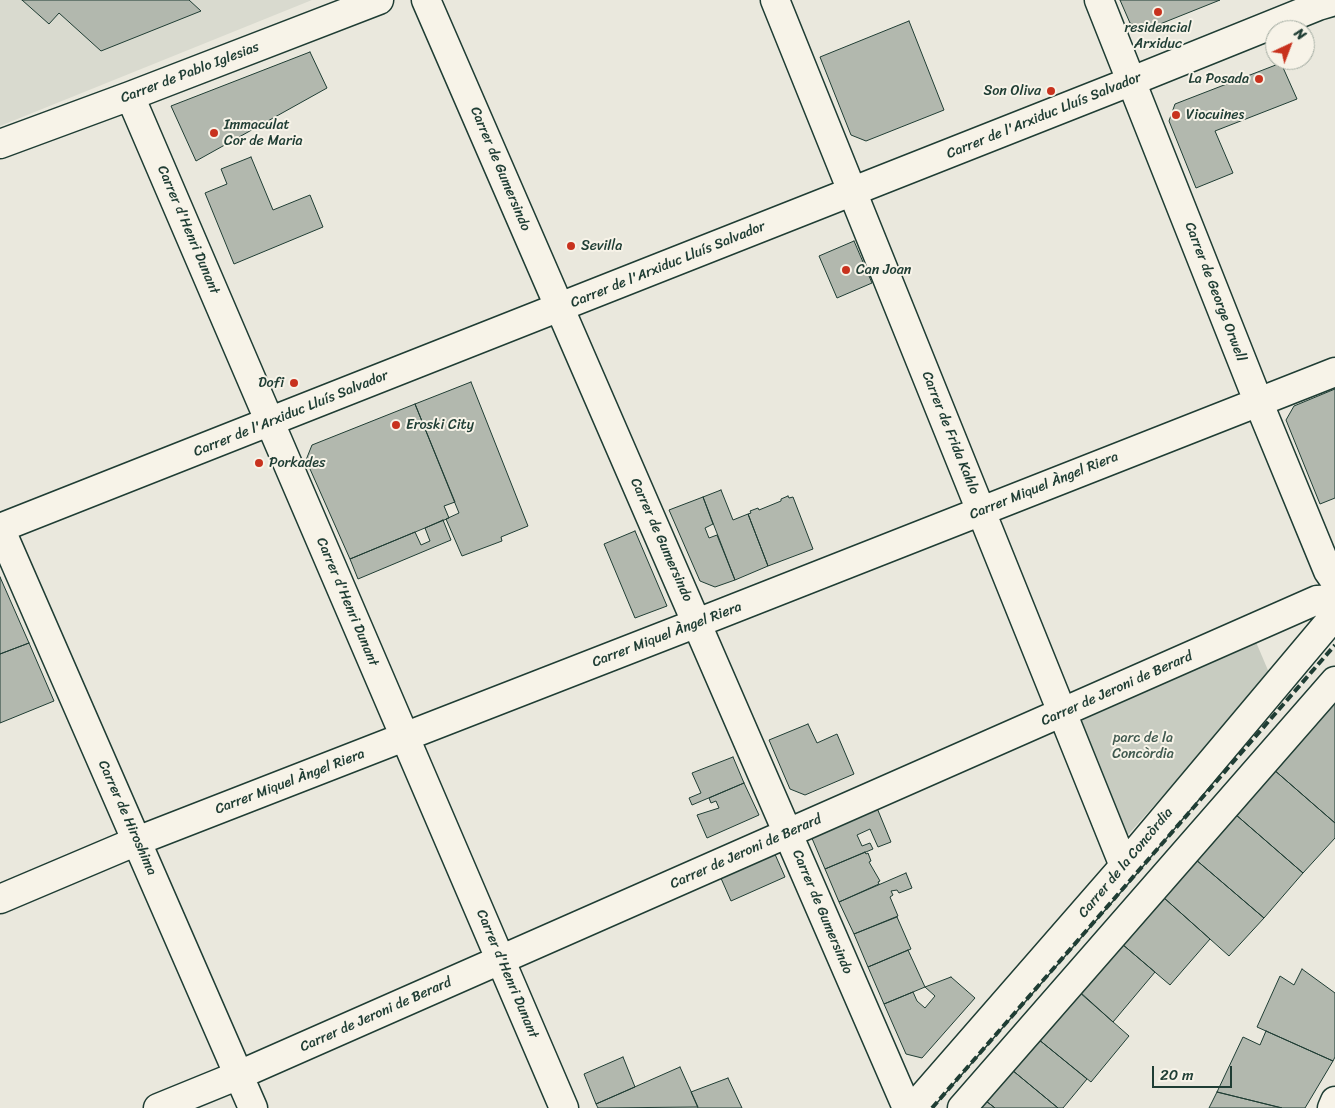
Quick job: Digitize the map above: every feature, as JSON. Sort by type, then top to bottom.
[{"type":"street","name":"Carrer de Pablo Iglesias","points":[[0,144],[379,0]]},
{"type":"street","name":"Carrer de Gumersindo","points":[[426,0],[907,1108]]},
{"type":"street","name":"Carrer de Frida Kahlo","points":[[775,0],[1124,866]]},
{"type":"street","name":"Carrer de George Orwell","points":[[1099,0],[1258,401],[1328,571],[1335,581]]},
{"type":"street","name":"Carrer de l'Arxiduc Lluís Salvador","points":[[0,528],[1132,82],[1318,6],[1335,1]]},
{"type":"street","name":"Carrer d'Henri Dunant","points":[[130,96],[564,1108]]},
{"type":"street","name":"Carrer Miquel Àngel Riera","points":[[0,899],[137,841],[1335,372]]},
{"type":"street","name":"Carrer de Hiroshima","points":[[0,528],[253,1108]]},
{"type":"street","name":"Carrer de Jeroni de Berard","points":[[158,1108],[239,1075],[1317,600],[1335,600]]},
{"type":"street","name":"Carrer de la Concòrdia","points":[[914,1108],[1124,866],[1335,614]]},
{"type":"street","points":[[962,1108],[1335,681]]},
{"type":"street","points":[[1332,1108],[1335,1101]]},
{"type":"shaded area","points":[[0,0],[312,0],[0,126]]},
{"type":"green space","name":"parc de la Concòrdia","points":[[1256,642],[1270,675],[1127,836],[1081,721]]},
{"type":"building","points":[[22,0],[189,0],[201,11],[101,51],[59,13],[49,24]]},
{"type":"building","name":"residencial Arxiduc","points":[[1120,0],[1220,0],[1145,30],[1130,23]]},
{"type":"building","points":[[909,21],[944,110],[866,141],[851,135],[820,57]]},
{"type":"building","name":"Immaculat Cor de Maria","points":[[310,52],[327,88],[196,161],[171,106]]},
{"type":"building","points":[[1265,69],[1284,70],[1297,99],[1215,131],[1233,173],[1196,188],[1169,121],[1175,104]]},
{"type":"building","name":"Immaculat Cor de Maria","points":[[251,157],[273,210],[310,195],[323,227],[234,264],[205,193],[227,184],[221,169]]},
{"type":"building","name":"Can Joan","points":[[854,241],[872,283],[837,298],[819,256]]},
{"type":"building","points":[[471,382],[528,526],[501,537],[502,541],[462,556],[446,519],[459,513],[415,404]]},
{"type":"building","points":[[1335,389],[1335,498],[1320,504],[1286,420],[1294,406]]},
{"type":"building","points":[[415,404],[455,502],[444,506],[449,518],[350,559],[306,460],[312,445]]},
{"type":"building","points":[[721,490],[733,520],[748,514],[768,566],[735,580],[703,497]]},
{"type":"building","points":[[788,496],[789,498],[793,497],[813,549],[768,566],[748,514],[751,513],[750,511],[758,508],[759,510]]},
{"type":"building","points":[[703,497],[713,524],[705,528],[709,538],[717,535],[735,580],[715,587],[700,581],[669,510]]},
{"type":"building","points":[[443,520],[451,540],[358,579],[350,559],[415,532],[421,545],[430,541],[425,528]]},
{"type":"building","points":[[635,531],[667,606],[635,618],[604,544]]},
{"type":"building","points":[[0,577],[29,643],[0,654]]},
{"type":"building","points":[[29,643],[54,701],[0,723],[0,654]]},
{"type":"building","points":[[1335,695],[1335,823],[1273,769]]},
{"type":"building","points":[[808,724],[817,743],[837,734],[854,774],[805,795],[790,789],[769,740]]},
{"type":"building","points":[[733,757],[744,783],[692,805],[689,798],[701,793],[692,773]]},
{"type":"building","points":[[1273,769],[1335,823],[1335,838],[1303,873],[1235,814]]},
{"type":"building","points":[[744,783],[759,815],[707,838],[697,815],[719,808],[716,801],[711,803],[709,798]]},
{"type":"building","points":[[877,808],[891,842],[878,847],[870,829],[857,835],[862,846],[870,843],[873,849],[825,869],[811,836]]},
{"type":"building","points":[[1235,814],[1303,873],[1264,918],[1195,859]]},
{"type":"building","points":[[774,852],[785,877],[731,901],[720,876]]},
{"type":"building","points":[[865,852],[866,854],[868,853],[871,861],[869,862],[880,881],[878,882],[879,884],[839,902],[825,869]]},
{"type":"building","points":[[1195,859],[1264,918],[1229,956],[1163,897]]},
{"type":"building","points":[[906,873],[912,888],[899,893],[897,890],[891,891],[893,895],[890,897],[898,916],[854,934],[839,902]]},
{"type":"building","points":[[1163,897],[1210,939],[1170,985],[1122,944]]},
{"type":"building","points":[[897,917],[911,949],[868,967],[854,934]]},
{"type":"building","points":[[1122,944],[1155,972],[1113,1022],[1080,992]]},
{"type":"building","points":[[908,950],[925,987],[884,1004],[868,967]]},
{"type":"building","points":[[1302,969],[1335,993],[1335,1057],[1333,1061],[1257,1027],[1280,976],[1294,985]]},
{"type":"building","points":[[951,977],[975,998],[922,1058],[906,1054],[884,1004],[913,992],[917,1001],[925,1008],[935,996],[925,987]]},
{"type":"building","points":[[1079,992],[1129,1036],[1091,1082],[1038,1039]]},
{"type":"building","points":[[1266,1031],[1333,1061],[1305,1108],[1282,1108],[1217,1092],[1243,1037],[1260,1045]]},
{"type":"building","points":[[1038,1039],[1087,1079],[1063,1108],[1058,1108],[1012,1070]]},
{"type":"building","points":[[623,1057],[635,1087],[596,1104],[584,1074]]},
{"type":"building","points":[[680,1067],[698,1107],[598,1108],[596,1104]]},
{"type":"building","points":[[1012,1070],[1058,1108],[995,1108],[986,1101]]},
{"type":"building","points":[[728,1078],[742,1108],[698,1108],[691,1092]]},
{"type":"building","points":[[1217,1092],[1282,1108],[1209,1108]]},
{"type":"building","points":[[986,1101],[995,1108],[981,1108]]},
{"type":"railway","points":[[932,1108],[1335,645]]},
{"type":"place","name":"residencial Arxiduc","points":[[1158,12]]},
{"type":"place","name":"La Posada","points":[[1259,79]]},
{"type":"place","name":"Son Oliva","points":[[1051,91]]},
{"type":"place","name":"Viocuines","points":[[1176,115]]},
{"type":"place","name":"Immaculat Cor de Maria","points":[[214,133]]},
{"type":"place","name":"Sevilla","points":[[571,246]]},
{"type":"place","name":"Can Joan","points":[[846,270]]},
{"type":"place","name":"Dofi","points":[[294,383]]},
{"type":"place","name":"Eroski City","points":[[396,425]]},
{"type":"place","name":"Porkades","points":[[259,463]]}]
